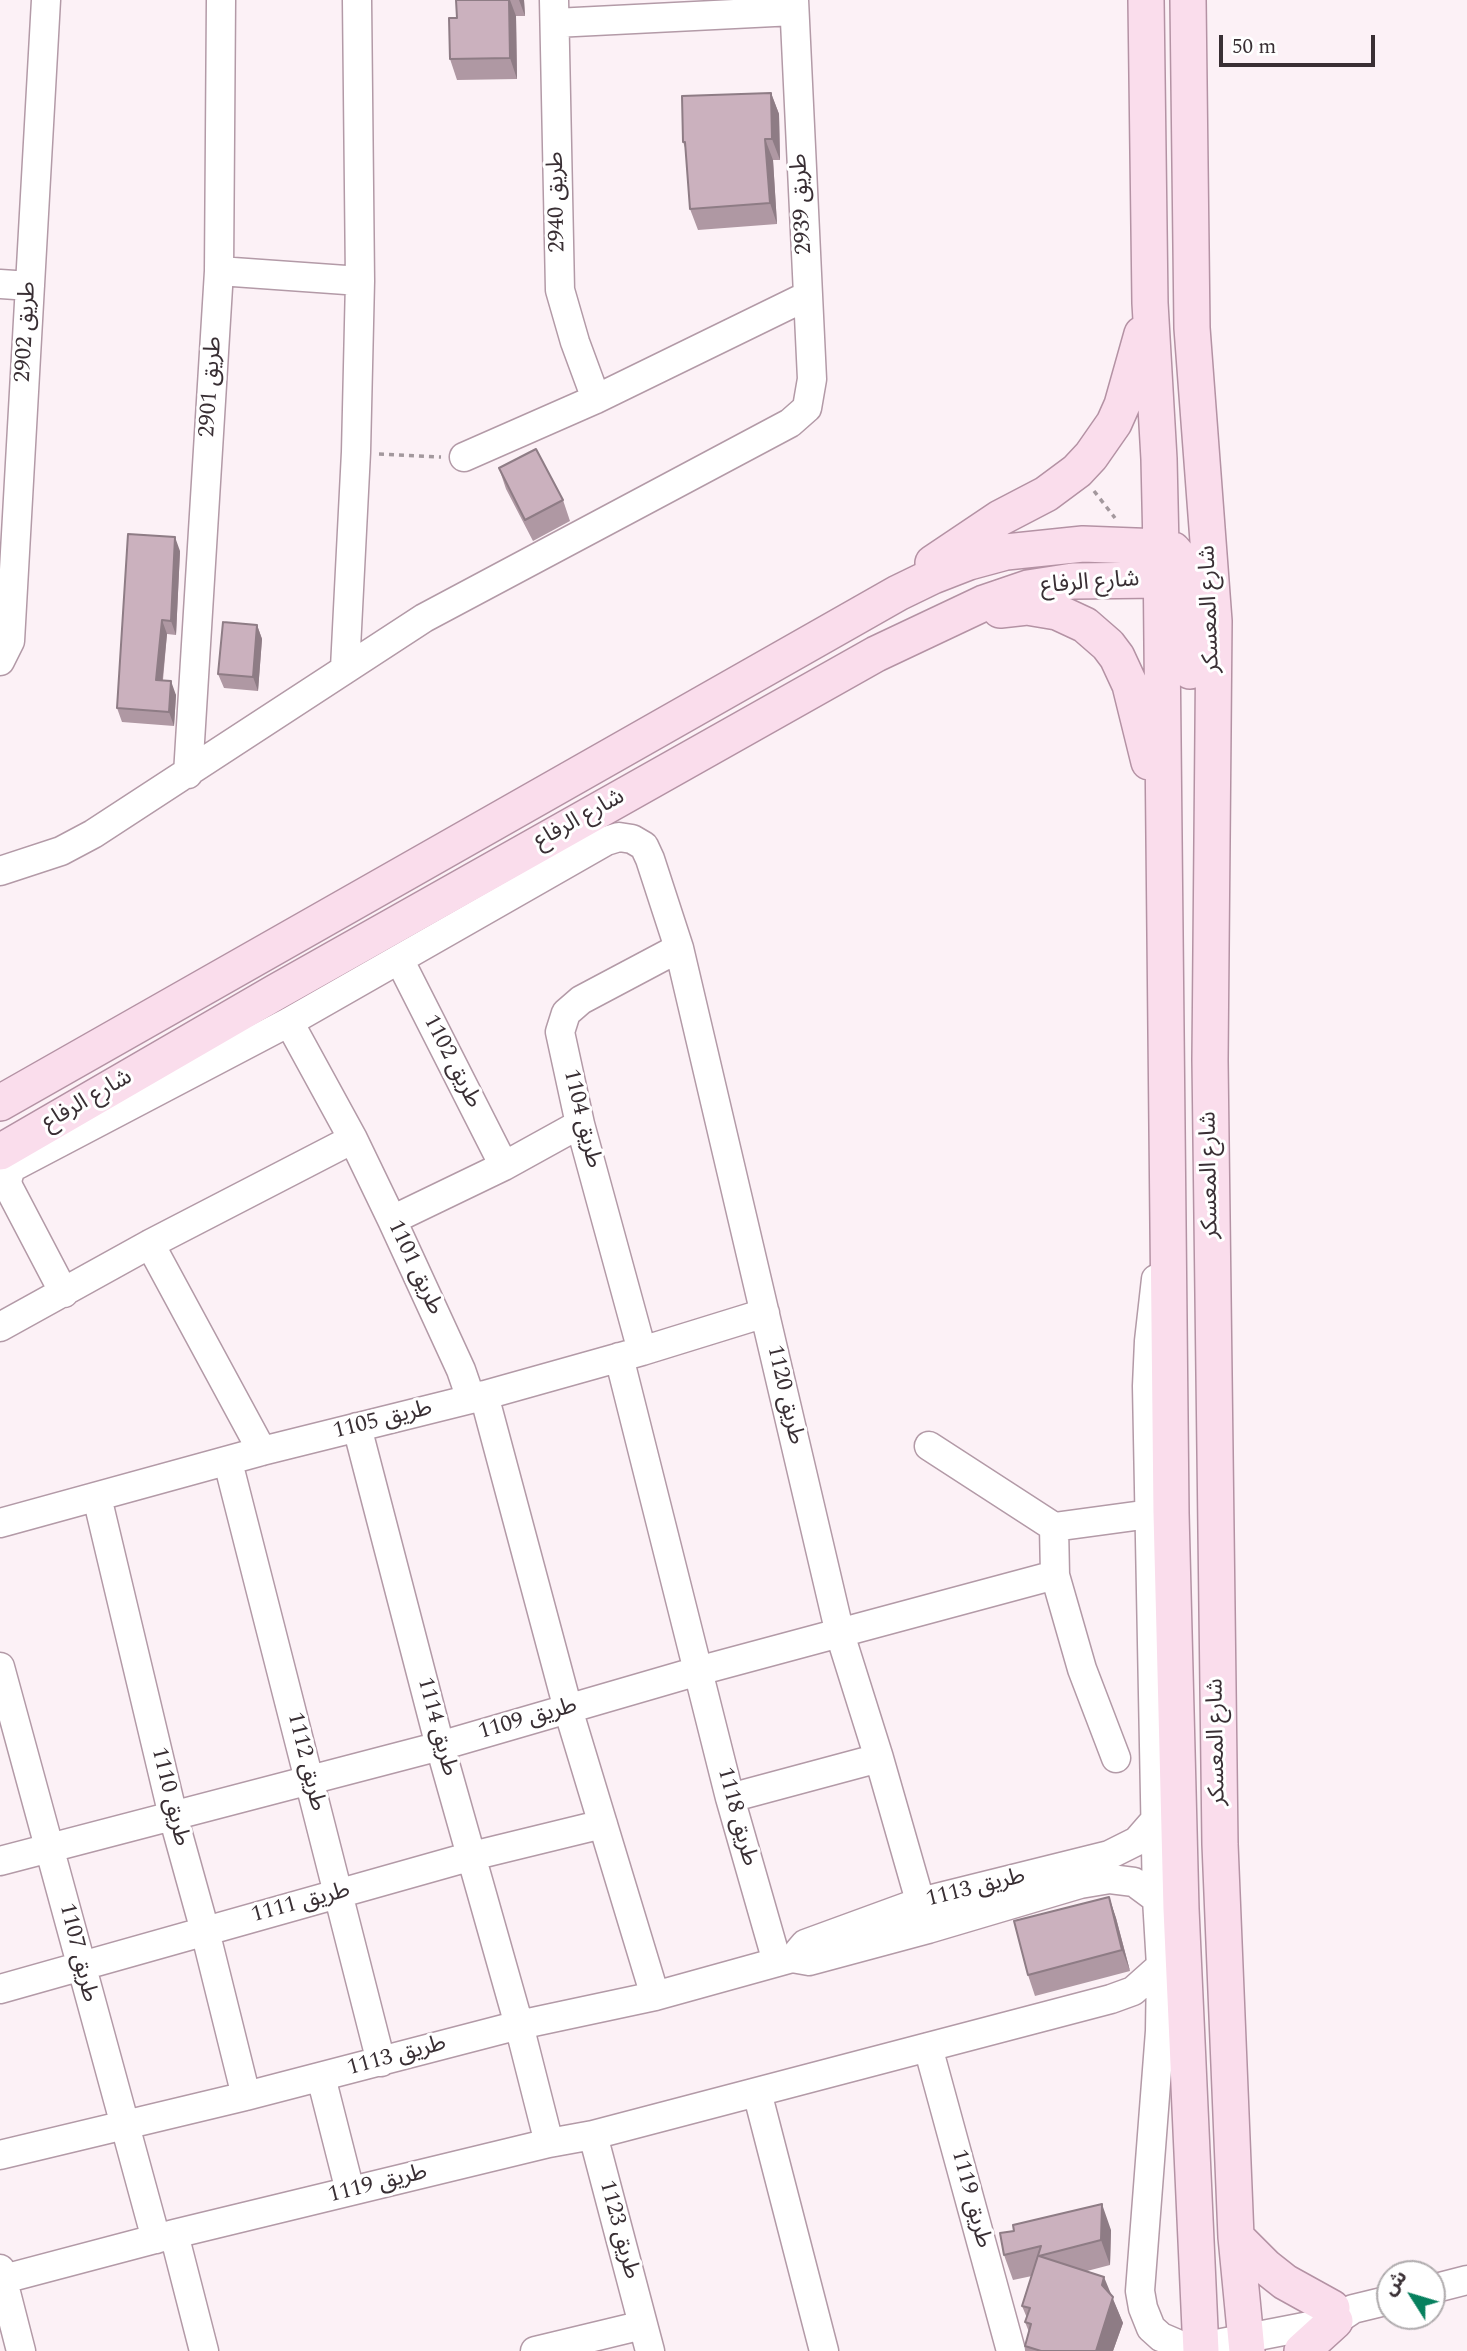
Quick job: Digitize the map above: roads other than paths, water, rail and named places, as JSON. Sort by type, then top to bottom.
[{"type":"main road","name":"شارع المعسكر","points":[[1146,0],[1150,303],[1159,459],[1169,564],[1164,821],[1169,1415],[1181,1909],[1201,2342]]},
{"type":"main road","name":"شارع المعسكر","points":[[1188,0],[1192,328],[1214,621],[1210,1060],[1220,1844],[1236,2237],[1246,2336]]},
{"type":"main road","points":[[898,593],[920,573],[971,536],[1062,483],[1091,456],[1103,440],[1122,404],[1150,303]]},
{"type":"main road","points":[[1207,513],[1198,546],[1169,564],[1189,606],[1196,1012],[1210,1060]]},
{"type":"main road","name":"شارع الرفاع","points":[[0,1103],[898,593],[933,576],[1006,552],[1083,544],[1169,564]]},
{"type":"main road","name":"شارع الرفاع","points":[[0,1152],[276,992],[876,654],[984,603],[1028,589],[1169,564]]},
{"type":"main road","points":[[942,622],[986,612],[1027,607],[1057,612],[1085,625],[1097,634],[1117,657],[1130,685],[1164,821]]},
{"type":"main road","points":[[1236,2237],[1285,2282],[1340,2312],[1302,2351]]},
{"type":"street","name":"طريق 2902","points":[[0,661],[10,641],[46,0]]},
{"type":"street","name":"طريق 2901","points":[[188,774],[219,271],[221,0]]},
{"type":"street","points":[[0,871],[61,851],[93,834],[188,774],[345,668],[356,452],[360,281],[357,0]]},
{"type":"street","points":[[555,11],[794,6]]},
{"type":"street","name":"طريق 2939","points":[[345,668],[424,618],[790,423],[807,408],[812,379],[794,6]]},
{"type":"street","name":"طريق 2940","points":[[555,11],[560,290],[596,399]]},
{"type":"street","points":[[219,271],[360,281]]},
{"type":"street","points":[[0,284],[30,286]]},
{"type":"street","points":[[464,457],[596,399],[807,296]]},
{"type":"street","name":"طريق 1120","points":[[399,959],[606,841],[619,837],[632,839],[644,846],[679,948],[840,1634],[928,1929]]},
{"type":"street","name":"طريق 1104","points":[[679,948],[581,1000],[566,1013],[560,1032],[698,1671]]},
{"type":"street","points":[[64,1293],[9,1188],[7,1181],[11,1168],[289,1022],[399,959]]},
{"type":"street","name":"طريق 1102","points":[[399,959],[504,1166]]},
{"type":"street","name":"طريق 1101","points":[[289,1022],[353,1139],[461,1370],[478,1397],[568,1709]]},
{"type":"street","points":[[392,1220],[504,1166],[580,1124]]},
{"type":"street","points":[[0,1327],[150,1244],[353,1139]]},
{"type":"street","points":[[1169,1193],[1149,1341],[1147,1387],[1157,1899],[1161,1966],[1160,2031],[1140,2291],[1147,2340],[1161,2337],[1188,2348],[1201,2342],[1246,2336],[1376,2303]]},
{"type":"street","points":[[150,1244],[262,1451]]},
{"type":"street","name":"طريق 1105","points":[[0,1521],[478,1397],[765,1313]]},
{"type":"street","name":"طريق 1114","points":[[358,1427],[440,1746],[519,2025]]},
{"type":"street","points":[[929,1446],[1054,1527],[1150,1514]]},
{"type":"street","name":"طريق 1112","points":[[228,1462],[381,2062]]},
{"type":"street","name":"طريق 1110","points":[[97,1497],[173,1816],[246,2096]]},
{"type":"street","points":[[1054,1527],[1055,1575],[1082,1669],[1115,1758]]},
{"type":"street","name":"طريق 1109","points":[[0,1861],[440,1746],[698,1671],[1055,1575]]},
{"type":"street","name":"طريق 1107","points":[[0,1667],[123,2124],[165,2237]]},
{"type":"street","name":"طريق 1118","points":[[698,1671],[757,1897],[785,1960]]},
{"type":"street","points":[[568,1709],[655,1996]]},
{"type":"street","points":[[730,1798],[879,1758]]},
{"type":"street","name":"طريق 1113","points":[[785,1960],[806,1944],[920,1902],[1109,1855],[1137,1841],[1157,1818]]},
{"type":"street","name":"طريق 1111","points":[[0,1989],[472,1856],[603,1824]]},
{"type":"street","name":"طريق 1113","points":[[0,2155],[246,2096],[519,2025],[655,1996],[785,1960],[809,1961],[1080,1884],[1111,1879],[1134,1882],[1157,1899]]},
{"type":"street","name":"طريق 1119","points":[[1,2276],[549,2143],[593,2135],[1111,1999],[1133,1991],[1161,1966]]},
{"type":"street","points":[[1111,1999],[1134,2007],[1160,2031]]},
{"type":"street","points":[[519,2025],[549,2143]]},
{"type":"street","name":"طريق 1119","points":[[929,2047],[1011,2351]]},
{"type":"street","points":[[321,2077],[350,2192]]},
{"type":"street","points":[[757,2092],[824,2351]]},
{"type":"street","name":"طريق 1123","points":[[535,2351],[646,2338],[593,2135]]},
{"type":"street","points":[[165,2237],[204,2351]]},
{"type":"street","points":[[1,2276],[21,2351]]},
{"type":"street","points":[[1446,2285],[1467,2280]]}]
